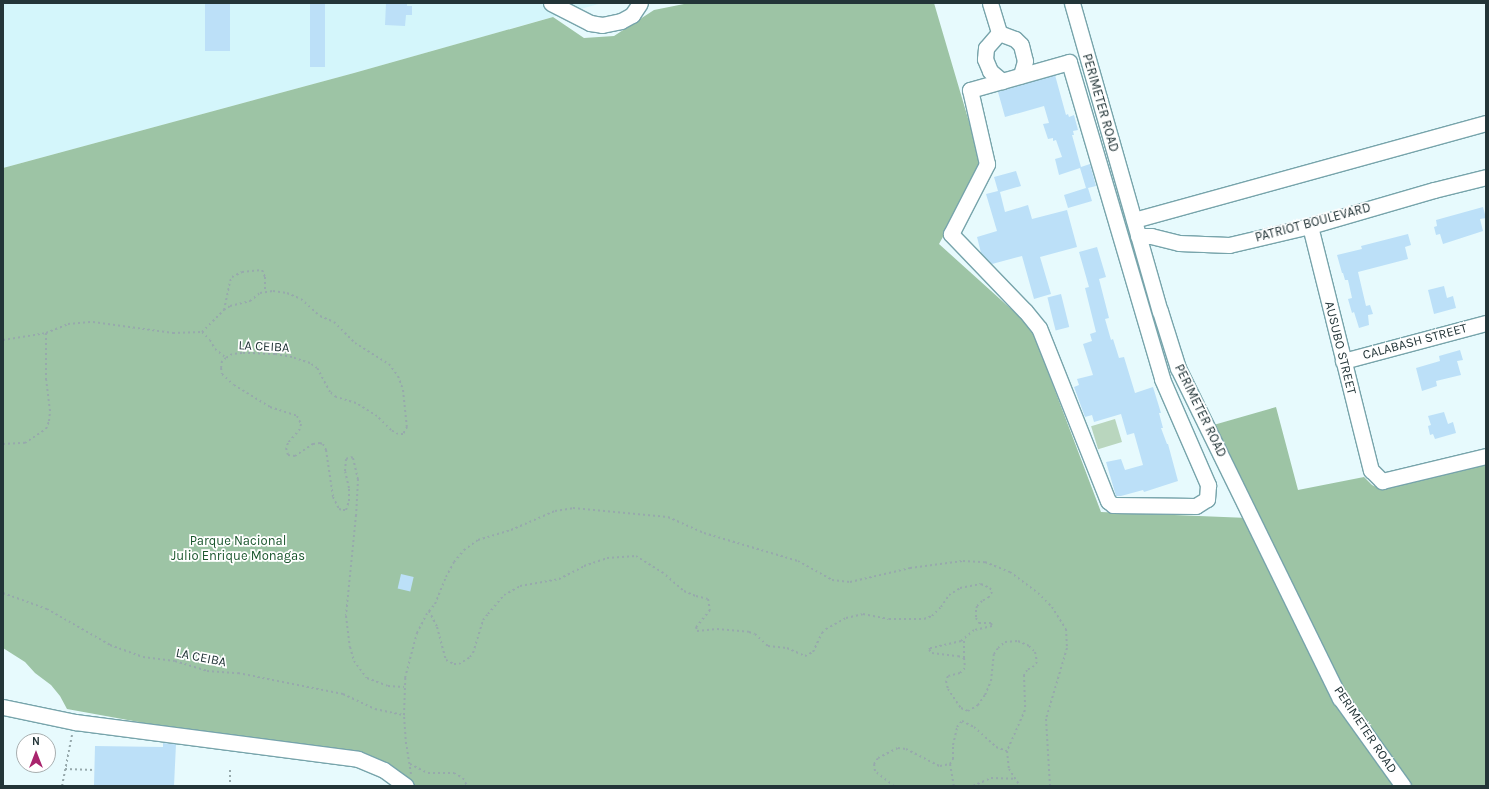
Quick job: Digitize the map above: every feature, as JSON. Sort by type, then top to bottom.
[{"type":"street","points":[[551,3],[590,23],[602,25],[620,21],[632,14],[640,3]]},
{"type":"street","points":[[990,3],[999,33]]},
{"type":"street","name":"PERIMETER ROAD","points":[[1072,3],[1138,236],[1178,368],[1340,698],[1403,786]]},
{"type":"street","points":[[999,33],[1015,39],[1021,45],[1025,61],[1021,75]]},
{"type":"street","points":[[999,33],[986,48],[985,59],[990,71],[1002,81]]},
{"type":"street","points":[[1069,62],[1162,379],[1208,485],[1207,498],[1196,506],[1113,505],[1108,501],[1039,328],[1026,311],[951,234],[988,164],[970,90],[1021,75],[1069,62]]},
{"type":"street","points":[[1134,220],[1486,123]]},
{"type":"street","name":"PATRIOT BOULEVARD","points":[[1138,236],[1151,236],[1179,242],[1229,245],[1310,226],[1434,190],[1486,177]]},
{"type":"street","name":"AUSUBO STREET","points":[[1310,226],[1371,470],[1382,481],[1486,456]]},
{"type":"street","name":"CALABASH STREET","points":[[1343,362],[1486,324]]},
{"type":"street","points":[[3,707],[75,722],[358,759],[409,782]]},
{"type":"path","points":[[3,340],[46,333],[68,324],[93,322],[173,333],[202,332],[230,306],[250,301],[256,295],[265,292],[265,277],[262,270],[242,272],[232,277],[224,310]]},
{"type":"path","name":"LA CEIBA","points":[[265,292],[288,293],[301,299],[320,316],[334,322],[355,343],[389,364],[398,376],[403,390],[407,427],[403,434],[398,434],[368,410],[356,403],[336,397],[330,392],[317,368],[310,363],[292,357],[260,353],[232,354],[221,364],[222,374],[234,386],[270,407],[297,416],[301,424],[300,429],[288,443],[286,448],[288,455],[295,456],[314,444],[323,444],[326,450],[333,497],[338,509],[346,510],[349,501],[349,488],[345,471],[346,459],[351,457],[353,458],[358,479],[356,515],[346,610],[346,626],[350,647],[354,661],[367,678],[388,686],[404,687]]},
{"type":"path","points":[[202,332],[210,340],[215,349],[226,358]]},
{"type":"path","points":[[3,444],[25,443],[46,429],[50,411],[46,380],[46,333]]},
{"type":"path","points":[[409,782],[410,764],[404,716],[404,687],[417,633],[429,611],[435,604],[454,562],[464,550],[478,540],[511,530],[561,509],[573,508],[668,517],[704,533],[798,561],[832,580],[850,582],[940,563],[963,561],[990,564],[1010,572],[1038,593],[1052,607],[1066,629],[1067,648],[1046,719],[1050,786]]},
{"type":"path","points":[[429,611],[437,627],[446,660],[454,664],[459,664],[470,657],[473,653],[483,620],[504,595],[526,583],[567,576],[584,566],[607,558],[636,556],[662,572],[684,591],[708,599],[710,610],[696,627],[697,631],[700,632],[717,629],[749,632],[755,634],[768,646],[788,648],[806,656],[816,649],[818,640],[826,628],[850,616],[863,614],[889,619],[924,619],[932,616],[941,607],[949,595],[960,588],[974,584],[987,586],[992,590],[991,594],[979,604],[975,615],[979,623],[991,623],[993,626],[974,630],[964,639],[954,644],[930,648],[929,650],[932,653],[964,658]]},
{"type":"path","name":"LA CEIBA","points":[[3,592],[47,610],[110,645],[143,657],[175,661],[207,671],[238,673],[343,694],[375,709],[404,716]]},
{"type":"path","points":[[964,639],[965,668],[960,673],[948,676],[946,681],[948,689],[961,708],[968,710],[978,705],[985,695],[991,681],[994,654],[998,648],[1005,642],[1018,641],[1029,646],[1034,652],[1036,664],[1027,670],[1024,675],[1025,710],[1007,751],[1009,769],[1020,786]]},
{"type":"path","points":[[954,786],[950,764],[953,757],[955,732],[962,721],[971,725],[996,747],[1007,751]]},
{"type":"path","points":[[62,786],[75,722]]},
{"type":"path","points":[[894,786],[890,781],[876,774],[874,764],[878,758],[893,750],[906,749],[940,766],[950,764]]},
{"type":"path","points":[[410,764],[428,773],[454,773],[463,778],[467,786]]},
{"type":"path","points":[[65,769],[94,770]]},
{"type":"path","points":[[230,770],[230,786]]},
{"type":"path","points":[[973,786],[991,778],[1016,779]]},
{"type":"shaded area","points":[[3,3],[602,3],[354,73],[3,168]]},
{"type":"green space","name":"Parque Nacional Julio Enrique Monagas","points":[[689,3],[934,3],[982,166],[939,244],[1031,327],[1101,512],[1248,518],[1210,426],[1276,407],[1298,490],[1364,477],[1372,485],[1380,489],[1486,465],[1486,786],[415,786],[384,763],[370,756],[350,751],[183,730],[67,709],[60,696],[51,685],[35,673],[25,662],[3,648],[3,168],[354,73],[553,17],[584,38],[614,36],[654,10]]},
{"type":"green space","points":[[1115,419],[1122,442],[1098,449],[1091,426]]},
{"type":"building","points":[[205,3],[230,3],[230,51],[205,51]]},
{"type":"building","points":[[310,3],[325,3],[325,67],[310,67]]},
{"type":"building","points":[[386,3],[407,3],[407,6],[412,6],[412,15],[406,15],[405,26],[385,25]]},
{"type":"building","points":[[1055,75],[1066,115],[1068,114],[1069,117],[1074,115],[1078,130],[1073,131],[1074,135],[1072,135],[1081,167],[1090,164],[1096,186],[1088,188],[1092,201],[1068,208],[1064,195],[1086,188],[1080,168],[1059,175],[1055,159],[1062,157],[1056,140],[1053,141],[1053,138],[1048,139],[1043,124],[1049,123],[1044,106],[1005,117],[998,92]]},
{"type":"building","points":[[1016,171],[1021,186],[1000,192],[1005,212],[1028,205],[1032,219],[1067,210],[1077,247],[1040,257],[1051,294],[1034,299],[1022,256],[992,264],[981,253],[977,237],[997,231],[986,194],[998,191],[994,177]]},
{"type":"building","points":[[1483,207],[1486,218],[1480,219],[1483,231],[1443,244],[1440,234],[1436,235],[1434,227],[1437,226],[1436,220]]},
{"type":"building","points":[[1408,234],[1411,245],[1405,247],[1408,259],[1358,272],[1366,306],[1370,305],[1373,314],[1368,315],[1369,325],[1359,328],[1354,312],[1352,313],[1348,299],[1352,298],[1348,280],[1345,280],[1337,255],[1362,249],[1361,246]]},
{"type":"building","points":[[1097,247],[1106,277],[1099,279],[1109,318],[1105,319],[1111,340],[1113,339],[1119,358],[1124,357],[1135,393],[1153,387],[1161,413],[1159,413],[1163,428],[1161,428],[1168,444],[1178,481],[1144,492],[1143,490],[1121,496],[1116,496],[1106,462],[1121,459],[1125,470],[1143,465],[1134,433],[1127,435],[1121,414],[1094,422],[1092,415],[1085,417],[1074,387],[1079,385],[1077,379],[1093,375],[1083,344],[1092,341],[1090,334],[1096,332],[1085,288],[1089,287],[1079,252]]},
{"type":"building","points":[[1444,286],[1447,298],[1453,296],[1456,308],[1434,314],[1428,290]]},
{"type":"building","points":[[1061,294],[1069,327],[1056,330],[1047,297]]},
{"type":"building","points":[[1460,350],[1463,360],[1457,361],[1461,375],[1436,381],[1437,386],[1422,391],[1416,368],[1440,361],[1439,356]]},
{"type":"building","points":[[1444,412],[1448,424],[1453,422],[1456,433],[1435,439],[1433,434],[1430,435],[1428,426],[1431,425],[1428,416]]},
{"type":"building","points":[[401,574],[414,577],[410,592],[398,589]]},
{"type":"building","points":[[163,743],[176,744],[174,786],[94,786],[95,746],[163,747]]}]
